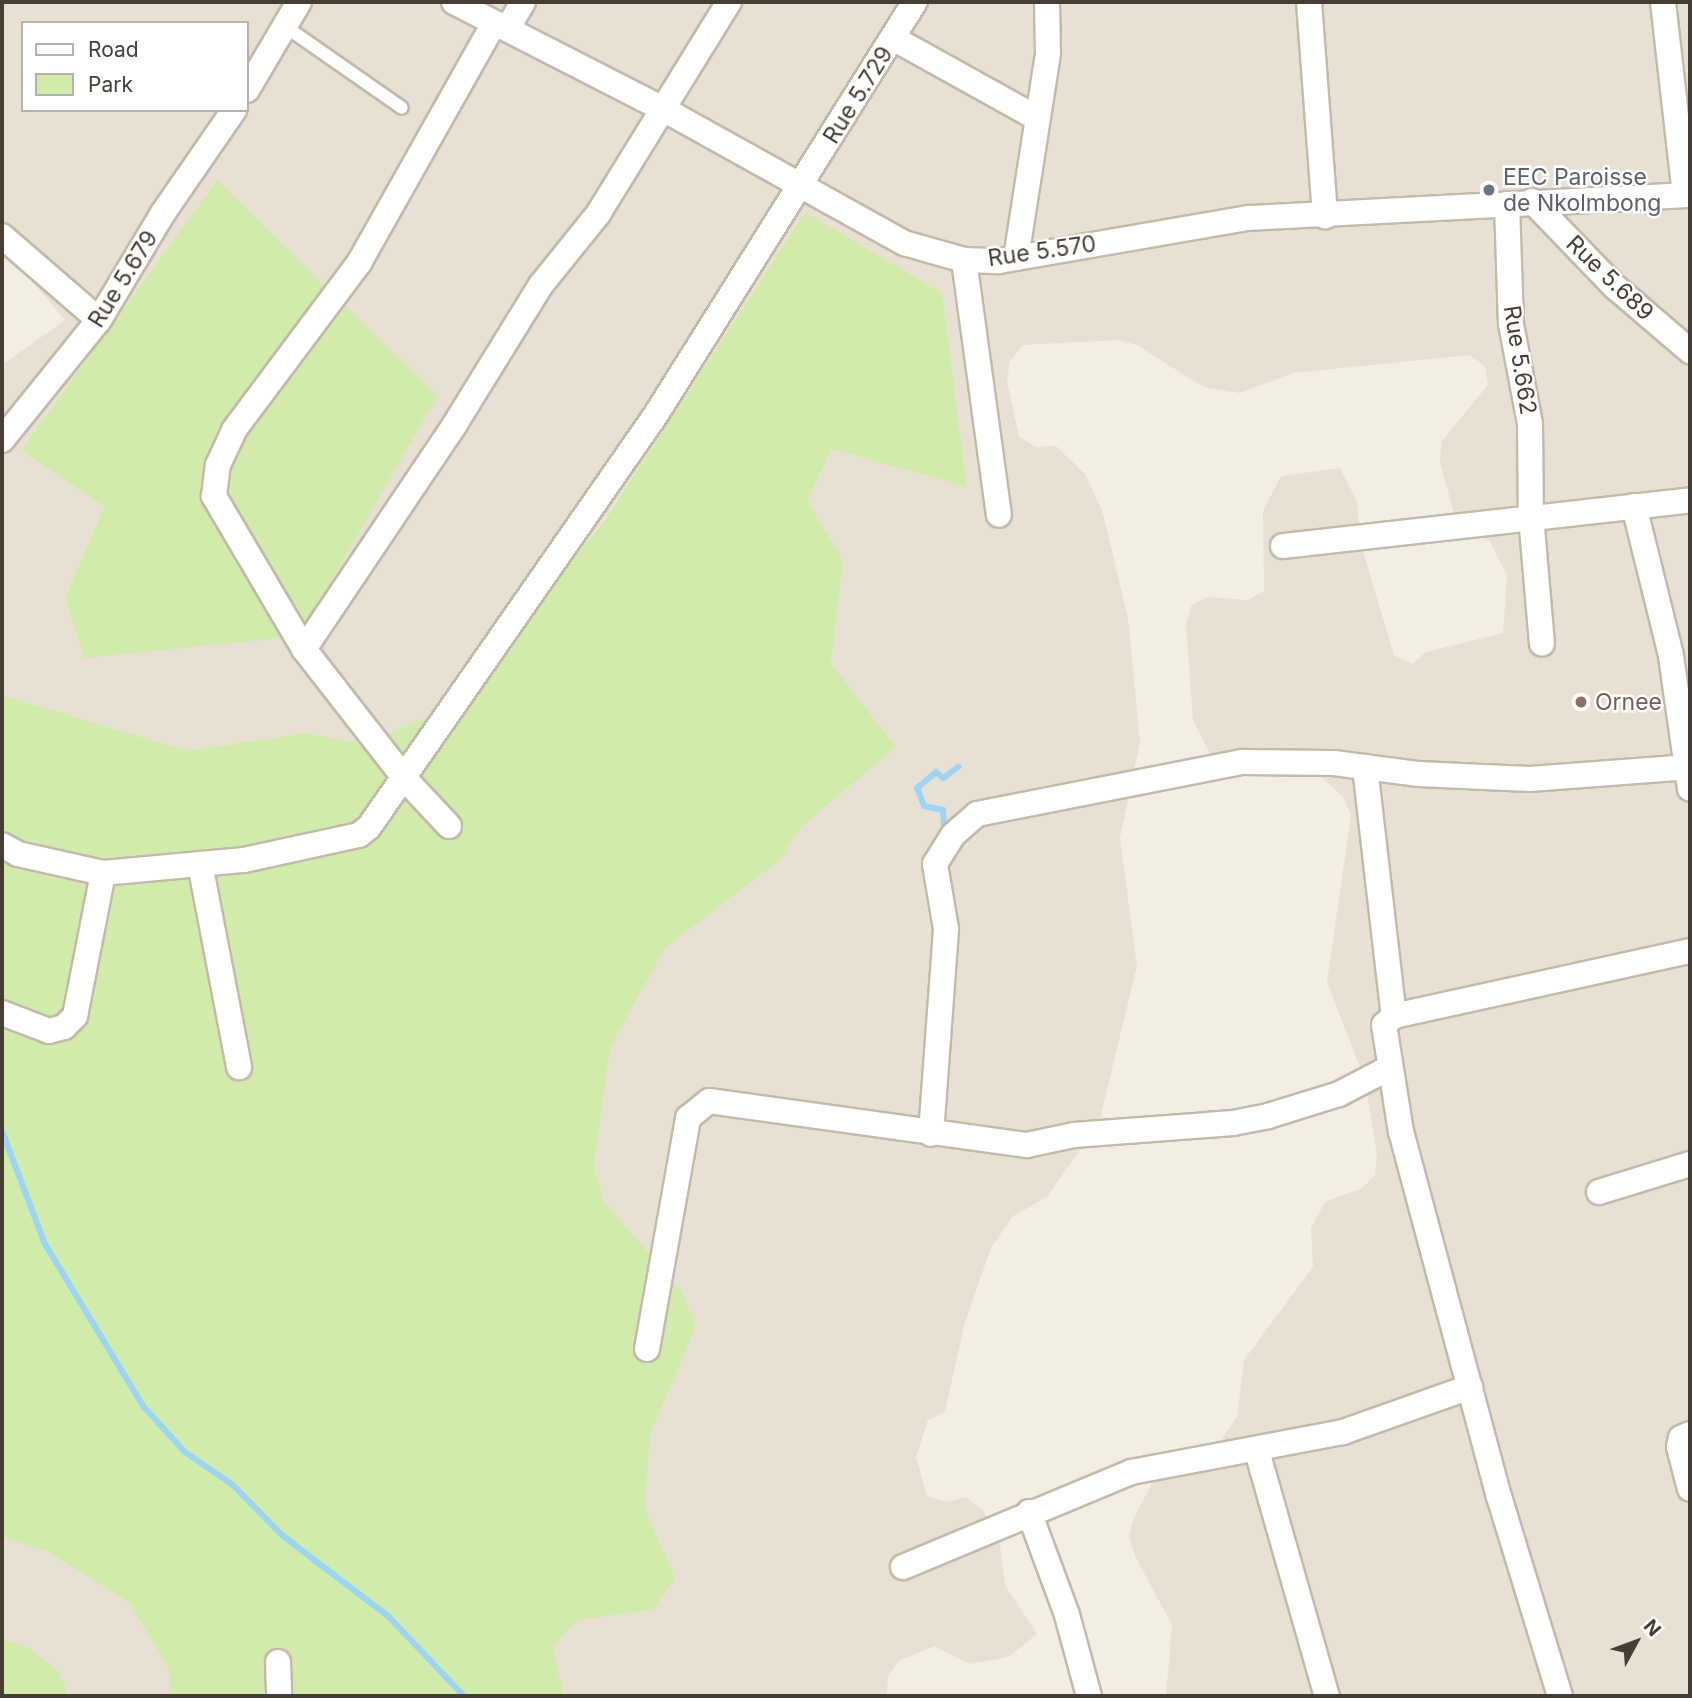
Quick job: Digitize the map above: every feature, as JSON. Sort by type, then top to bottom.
[{"type":"street","points":[[248,88],[299,2]]},
{"type":"street","name":"Rue 5.570","points":[[454,2],[665,110],[904,243],[964,260],[1016,258],[1249,218],[1325,216],[1532,201],[1687,195]]},
{"type":"street","points":[[449,826],[406,780],[304,649],[214,496],[218,465],[234,430],[359,263],[500,26],[523,2]]},
{"type":"street","points":[[304,649],[455,424],[541,285],[598,214],[665,110],[729,2]]},
{"type":"street","name":"Rue 5.729","points":[[2,845],[18,854],[103,873],[244,860],[359,835],[406,780],[654,416],[801,187],[915,2]]},
{"type":"street","points":[[1016,258],[1048,53],[1047,2]]},
{"type":"street","points":[[1309,2],[1325,216]]},
{"type":"street","points":[[1663,2],[1687,195]]},
{"type":"street","points":[[893,38],[1037,118]]},
{"type":"street","name":"Rue 5.679","points":[[2,440],[99,320],[163,213],[233,112]]},
{"type":"street","name":"Rue 5.689","points":[[1532,201],[1615,287],[1690,351]]},
{"type":"street","name":"Rue 5.662","points":[[1507,204],[1511,324],[1530,424],[1531,516],[1542,644]]},
{"type":"street","points":[[2,236],[99,320]]},
{"type":"street","points":[[964,260],[999,515]]},
{"type":"street","points":[[1283,546],[1690,500]]},
{"type":"street","points":[[931,1134],[946,929],[935,864],[953,835],[977,814],[1243,762],[1365,767],[1530,779],[1688,775],[1671,656],[1634,506]]},
{"type":"street","points":[[1365,767],[1394,1016]]},
{"type":"street","points":[[200,864],[239,1068]]},
{"type":"street","points":[[2,1013],[49,1031],[64,1027],[75,1016],[83,992],[103,873]]},
{"type":"street","points":[[1560,1696],[1401,1132],[1384,1025],[1394,1016],[1690,951]]},
{"type":"street","points":[[647,1349],[688,1118],[696,1108],[709,1101],[1027,1146],[1074,1135],[1233,1124],[1308,1105],[1389,1068]]},
{"type":"street","points":[[1599,1192],[1690,1164]]},
{"type":"street","points":[[902,1566],[1131,1472],[1257,1451],[1343,1432],[1471,1387]]},
{"type":"street","points":[[1690,1434],[1681,1438],[1679,1447],[1690,1489]]},
{"type":"street","points":[[1257,1451],[1327,1696]]},
{"type":"street","points":[[1029,1512],[1066,1615],[1089,1696]]},
{"type":"street","points":[[278,1662],[279,1696]]},
{"type":"lane","points":[[286,27],[402,108]]},
{"type":"shaded area","points":[[2,2],[1690,2],[1690,1696],[1166,1696],[1172,1625],[1135,1556],[1129,1536],[1134,1517],[1153,1482],[1221,1440],[1237,1417],[1244,1360],[1313,1267],[1311,1228],[1325,1202],[1362,1188],[1375,1175],[1377,1156],[1365,1080],[1327,982],[1351,815],[1343,797],[1315,771],[1223,769],[1210,754],[1193,720],[1186,625],[1191,606],[1207,597],[1248,600],[1264,591],[1263,511],[1281,476],[1340,468],[1357,501],[1360,541],[1394,655],[1412,664],[1426,652],[1503,633],[1507,575],[1490,542],[1456,520],[1440,463],[1441,442],[1488,385],[1485,366],[1470,355],[1293,373],[1240,393],[1203,387],[1137,345],[1118,340],[1023,345],[1010,361],[1007,381],[1019,437],[1036,447],[1056,446],[1085,474],[1102,510],[1128,618],[1140,742],[1120,838],[1137,966],[1099,1123],[1047,1197],[1013,1216],[991,1248],[965,1322],[945,1412],[928,1420],[916,1457],[927,1496],[947,1502],[966,1497],[983,1510],[1000,1545],[1005,1585],[1037,1634],[1008,1657],[970,1664],[934,1646],[899,1661],[888,1676],[887,1696],[564,1696],[553,1647],[577,1620],[653,1610],[675,1578],[645,1509],[650,1434],[696,1327],[682,1291],[605,1203],[594,1167],[610,1048],[665,948],[780,860],[800,828],[896,747],[831,663],[843,560],[807,501],[832,449],[967,487],[942,293],[805,212],[602,523],[438,712],[366,744],[304,733],[188,751],[2,695],[2,365],[65,320],[8,253],[2,259]],"holes":[[[217,180],[85,658],[65,598],[104,505],[21,450]]]},
{"type":"shaded area","points":[[2,1537],[48,1552],[129,1602],[169,1669],[169,1696],[2,1696]]},
{"type":"green space","points":[[217,180],[437,396],[300,636],[84,658],[65,598],[104,506],[21,450]]},
{"type":"green space","points":[[805,212],[942,293],[967,487],[832,449],[807,501],[843,560],[831,663],[896,747],[800,828],[780,860],[665,948],[610,1048],[594,1167],[605,1203],[682,1291],[696,1327],[650,1434],[645,1509],[675,1578],[653,1610],[577,1620],[553,1647],[564,1696],[169,1696],[169,1669],[129,1602],[48,1552],[2,1537],[2,695],[188,751],[304,733],[366,744],[438,712],[602,524]]},
{"type":"green space","points":[[2,1639],[25,1646],[58,1670],[68,1696],[2,1696]]},
{"type":"waterway","points":[[953,827],[944,825],[943,810],[924,806],[917,788],[936,772],[943,778],[958,767]]},
{"type":"waterway","points":[[2,1131],[45,1244],[143,1406],[185,1452],[233,1485],[283,1536],[388,1616],[464,1696]]},
{"type":"place","name":"EEC Paroisse de Nkolmbong","points":[[1489,190]]},
{"type":"place","name":"Ornee","points":[[1581,702]]}]
